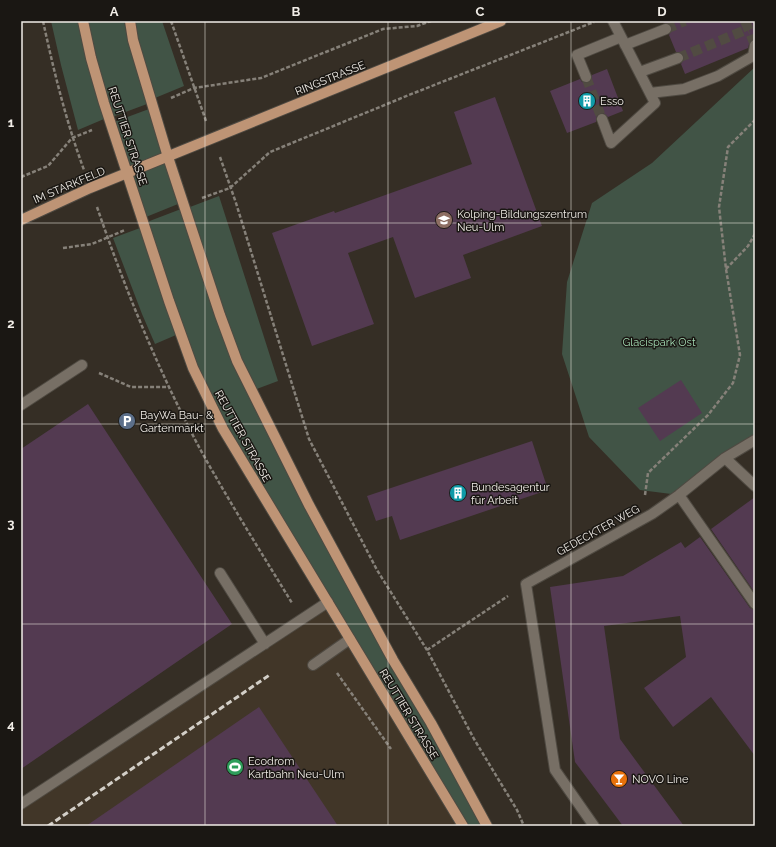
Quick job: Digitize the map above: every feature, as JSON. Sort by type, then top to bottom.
[{"type":"main road","name":"REUTTIER STRASSE","points":[[83,21],[91,58],[104,103],[169,301],[193,368],[223,429],[462,826]]},
{"type":"main road","name":"REUTTIER STRASSE","points":[[130,21],[133,40],[168,157],[220,315],[237,360],[258,405],[309,505],[487,826]]},
{"type":"main road","name":"RINGSTRASSE","points":[[127,173],[501,21]]},
{"type":"main road","name":"IM STARKFELD","points":[[21,220],[127,173]]},
{"type":"street","points":[[602,120],[611,143],[655,103],[613,21]]},
{"type":"street","points":[[586,77],[578,55],[666,29]]},
{"type":"street","points":[[650,93],[684,89],[718,76],[752,56],[755,45]]},
{"type":"street","points":[[640,72],[678,58]]},
{"type":"street","points":[[21,404],[82,365]]},
{"type":"street","name":"GEDECKTER WEG","points":[[526,584],[652,514],[679,495],[725,458],[755,440]]},
{"type":"street","points":[[725,458],[755,486]]},
{"type":"street","points":[[679,495],[755,604]]},
{"type":"street","points":[[220,573],[265,644]]},
{"type":"street","points":[[526,584],[555,770],[594,826]]},
{"type":"street","points":[[21,804],[328,602]]},
{"type":"street","points":[[312,664],[350,639]]},
{"type":"path","points":[[21,177],[48,166],[72,138],[57,85],[43,21]]},
{"type":"path","points":[[171,21],[194,88]]},
{"type":"path","points":[[228,82],[261,78],[382,29],[417,26],[431,21]]},
{"type":"path","points":[[230,188],[270,152],[416,92],[596,21]]},
{"type":"path","points":[[652,514],[645,496],[648,473],[708,415],[733,383],[740,355],[726,269],[719,207],[728,147],[755,120]]},
{"type":"path","points":[[242,223],[309,438],[377,570],[427,650],[474,739],[517,810],[524,826]]},
{"type":"path","points":[[726,269],[748,246],[755,234]]},
{"type":"path","points":[[63,248],[92,244],[107,237],[138,317],[169,387],[199,446],[231,504],[302,619]]},
{"type":"path","points":[[82,365],[131,387],[169,387]]},
{"type":"path","points":[[427,650],[526,584]]},
{"type":"path","points":[[326,656],[392,751]]},
{"type":"shaded area","points":[[330,601],[464,826],[21,826],[21,804]]},
{"type":"green space","points":[[51,21],[79,21],[104,119],[78,130],[61,65]]},
{"type":"green space","points":[[88,21],[124,21],[128,42],[147,104],[112,117],[95,56]]},
{"type":"green space","points":[[134,21],[162,21],[184,86],[155,98],[138,41]]},
{"type":"green space","name":"Glacispark Ost","points":[[755,67],[755,440],[679,495],[640,490],[589,437],[562,354],[567,282],[592,203],[652,163]]},
{"type":"green space","points":[[149,109],[163,154],[129,168],[114,122]]},
{"type":"green space","points":[[165,162],[178,204],[146,217],[133,175]]},
{"type":"green space","points":[[219,196],[278,381],[254,390],[235,345],[211,276],[190,207]]},
{"type":"green space","points":[[181,209],[235,362],[484,826],[464,826],[224,427],[197,367],[147,222]]},
{"type":"green space","points":[[140,228],[176,335],[155,344],[113,238]]},
{"type":"building","points":[[663,21],[755,21],[755,39],[750,41],[748,48],[685,74],[681,64],[684,59],[684,55],[676,52],[669,35],[672,30],[672,26],[664,23]]},
{"type":"building","name":"Esso","points":[[607,69],[623,111],[608,117],[603,113],[599,113],[596,118],[596,122],[567,133],[550,91],[580,79],[582,82],[588,83],[591,81],[592,75]]},
{"type":"building","name":"Kolping-Bildungszentrum Neu-Ulm","points":[[495,97],[542,226],[463,255],[471,278],[415,298],[393,237],[348,253],[374,324],[312,346],[272,233],[334,211],[335,213],[472,164],[454,112]]},
{"type":"building","points":[[681,380],[702,413],[660,441],[638,408]]},
{"type":"building","points":[[88,404],[232,624],[21,769],[21,449]]},
{"type":"building","name":"Bundesagentur für Arbeit","points":[[532,441],[548,490],[400,540],[392,516],[376,521],[367,496]]},
{"type":"building","points":[[755,497],[755,593],[711,529]]},
{"type":"building","points":[[700,537],[750,608],[755,610],[755,756],[711,697],[673,727],[644,688],[686,657],[680,616],[604,626],[620,739],[684,826],[623,826],[575,762],[550,587],[623,576],[681,542],[685,548]]},
{"type":"building","name":"Ecodrom Kartbahn Neu-Ulm","points":[[259,707],[338,826],[86,826]]},
{"type":"tunnel","points":[[666,29],[685,21]]},
{"type":"tunnel","points":[[745,21],[755,45]]},
{"type":"tunnel","points":[[678,58],[748,29]]},
{"type":"tunnel","points":[[586,77],[602,119]]},
{"type":"railway","points":[[48,826],[271,674]]},
{"type":"place","name":"Esso","points":[[587,101]]},
{"type":"place","name":"Kolping-Bildungszentrum Neu-Ulm","points":[[444,220]]},
{"type":"place","name":"BayWa Bau- & Gartenmarkt","points":[[127,421]]},
{"type":"place","name":"Bundesagentur für Arbeit","points":[[458,493]]},
{"type":"place","name":"Ecodrom Kartbahn Neu-Ulm","points":[[235,767]]},
{"type":"place","name":"NOVO Line","points":[[619,779]]}]
